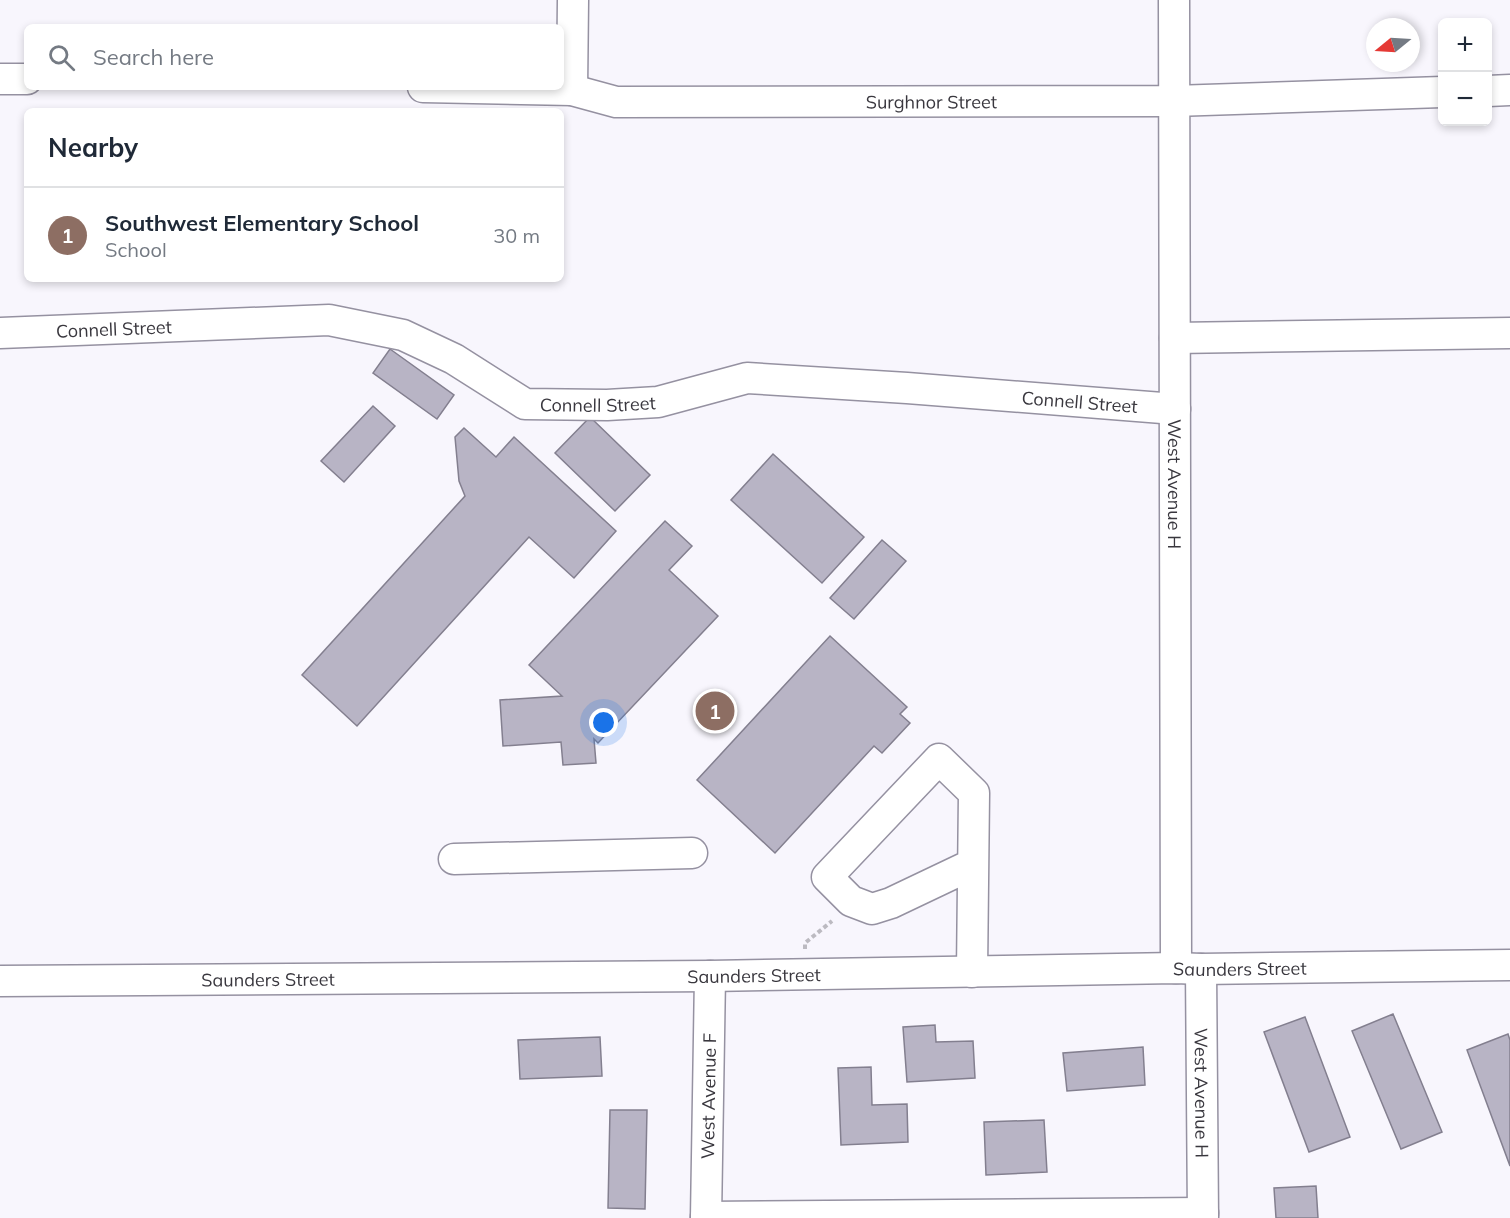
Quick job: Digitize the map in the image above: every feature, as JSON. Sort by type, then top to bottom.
[{"type":"street","points":[[572,90],[573,0]]},
{"type":"street","name":"West Avenue H","points":[[1174,0],[1175,409],[1188,968],[1203,1216]]},
{"type":"street","points":[[0,79],[24,79]]},
{"type":"street","name":"Surghnor Street","points":[[564,90],[616,102],[1174,101],[1438,92]]},
{"type":"street","points":[[1492,91],[1510,90]]},
{"type":"street","name":"Connell Street","points":[[0,333],[329,320],[403,334],[454,359],[525,404],[607,405],[658,402],[747,378],[1175,409]]},
{"type":"street","points":[[1175,338],[1510,333]]},
{"type":"street","points":[[972,972],[974,864],[974,793],[939,759],[827,877],[851,901],[872,909],[891,903],[974,864]]},
{"type":"street","points":[[454,859],[692,853]]},
{"type":"street","name":"Saunders Street","points":[[0,981],[805,975],[1510,965]]},
{"type":"street","name":"West Avenue F","points":[[706,1218],[710,976]]},
{"type":"street","points":[[706,1218],[1203,1216]]},
{"type":"path","points":[[805,975],[805,943],[838,916],[851,901]]},
{"type":"building","points":[[390,349],[454,395],[437,419],[373,373]]},
{"type":"building","points":[[373,406],[395,426],[344,482],[321,461]]},
{"type":"building","points":[[590,417],[650,475],[615,511],[555,453]]},
{"type":"building","points":[[464,428],[496,457],[514,437],[616,531],[574,578],[529,537],[357,726],[302,675],[465,496],[459,481],[455,437]]},
{"type":"building","points":[[773,454],[864,537],[822,583],[731,500]]},
{"type":"building","points":[[665,521],[692,546],[669,570],[718,616],[598,743],[594,739],[596,763],[563,765],[561,742],[503,746],[500,700],[562,696],[529,665]]},
{"type":"building","points":[[882,540],[906,561],[854,619],[830,598]]},
{"type":"building","points":[[830,636],[907,707],[900,714],[910,723],[882,753],[874,746],[775,853],[697,780]]},
{"type":"building","points":[[1393,1014],[1442,1132],[1401,1149],[1352,1031]]},
{"type":"building","points":[[1305,1017],[1350,1137],[1309,1152],[1264,1032]]},
{"type":"building","points":[[935,1025],[936,1042],[973,1041],[975,1078],[907,1082],[903,1027]]},
{"type":"building","points":[[1508,1034],[1510,1040],[1510,1166],[1467,1050]]},
{"type":"building","points":[[600,1037],[602,1076],[520,1079],[518,1040]]},
{"type":"building","points":[[1143,1047],[1145,1085],[1067,1091],[1063,1053]]},
{"type":"building","points":[[871,1067],[872,1105],[907,1104],[908,1142],[841,1145],[838,1068]]},
{"type":"building","points":[[610,1110],[647,1110],[645,1209],[608,1208]]},
{"type":"building","points":[[1044,1120],[1047,1172],[986,1175],[984,1122]]},
{"type":"building","points":[[1316,1186],[1318,1218],[1276,1218],[1274,1188]]},
{"type":"place","name":"Southwest Elementary School","points":[[715,711]]}]
